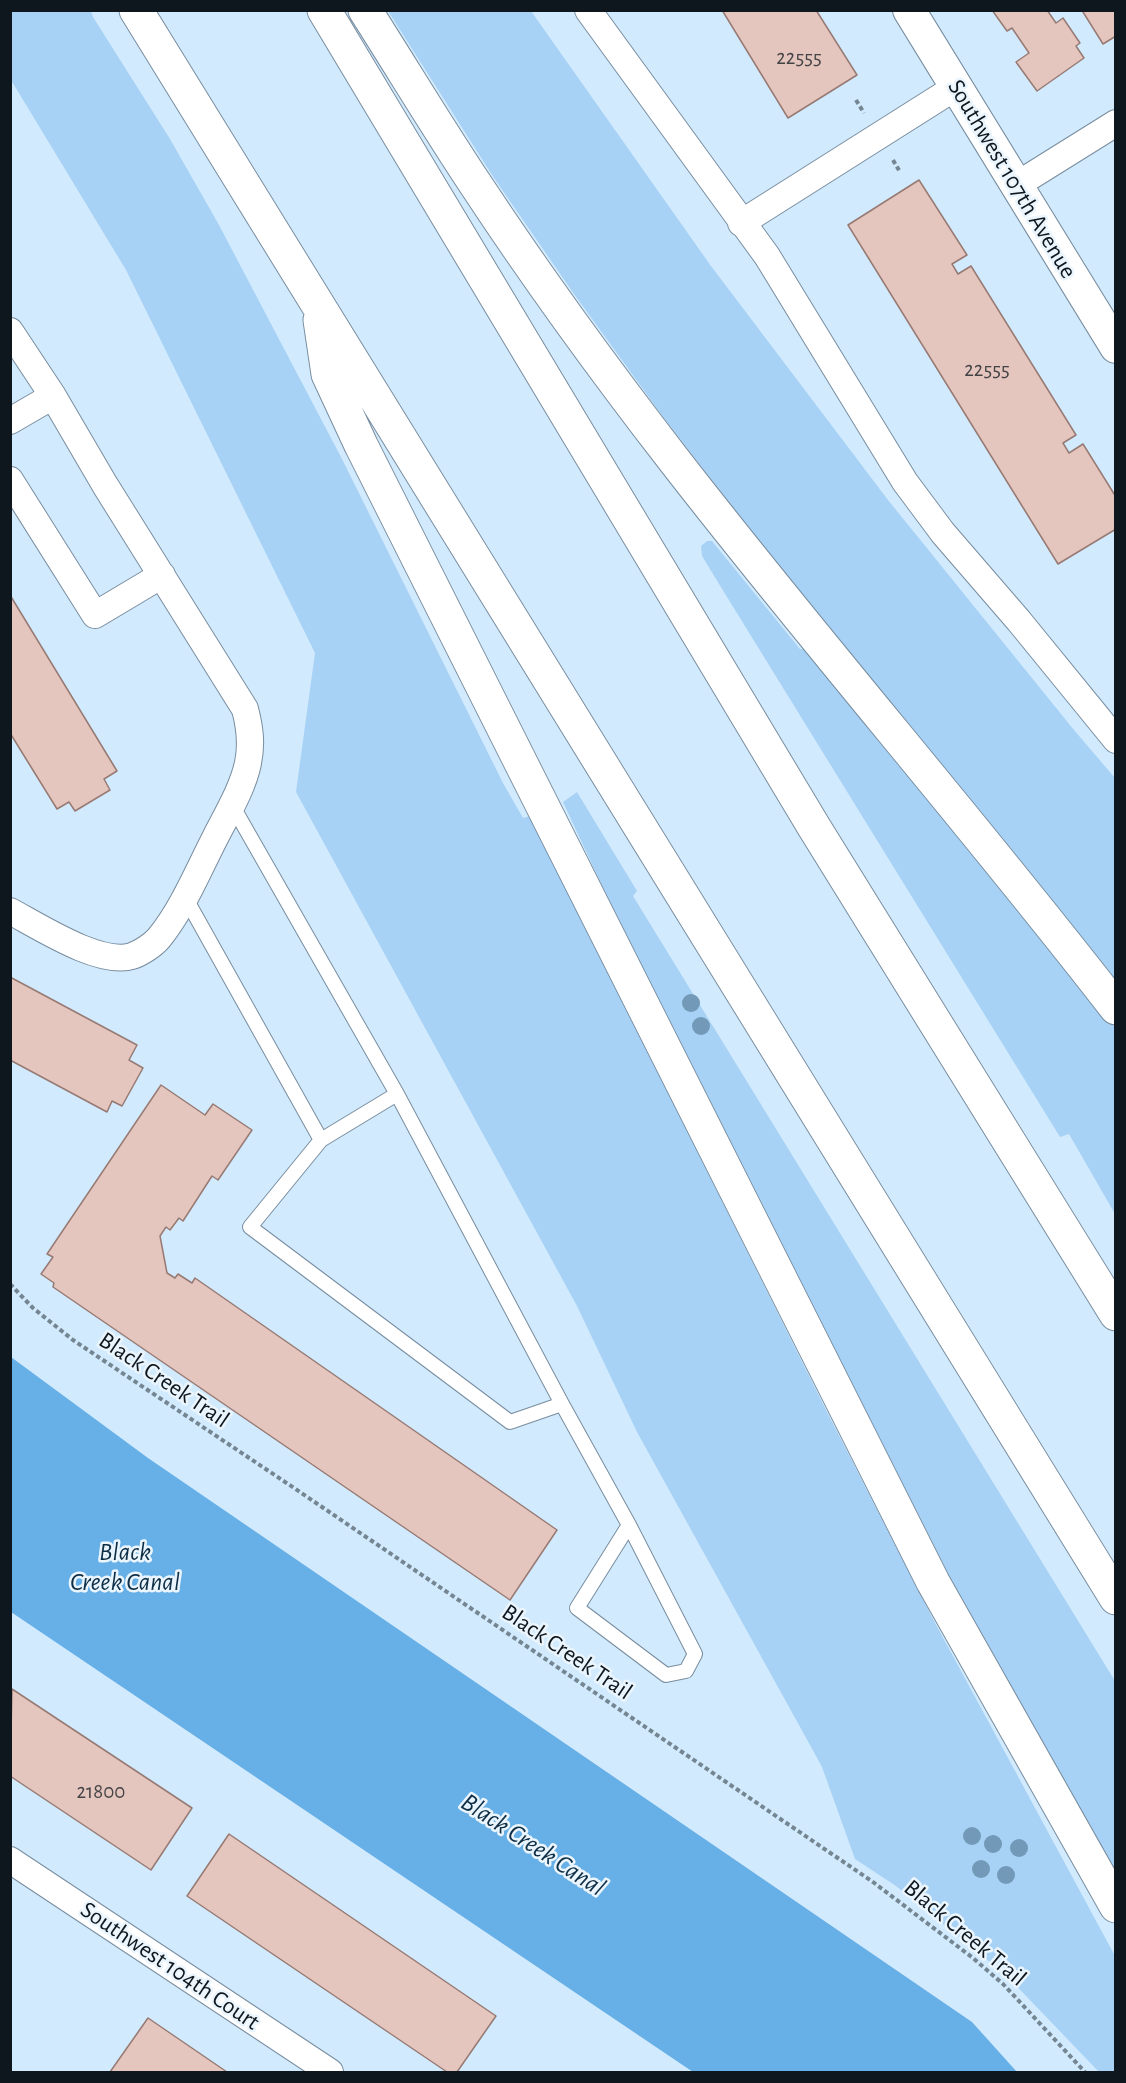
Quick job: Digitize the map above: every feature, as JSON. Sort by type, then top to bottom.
[{"type":"highway","points":[[136,10],[1116,1598]]},
{"type":"highway","points":[[324,10],[814,827],[1116,1314]]},
{"type":"highway","points":[[365,10],[476,186],[580,334],[672,458],[1116,1008]]},
{"type":"highway","points":[[318,306],[328,374],[361,445],[928,1572],[1116,1906]]},
{"type":"street","points":[[588,10],[766,256],[905,482],[943,533],[1019,621],[1116,740]]},
{"type":"street","name":"Southwest 107th Avenue","points":[[909,10],[1116,347]]},
{"type":"street","points":[[741,222],[956,87]]},
{"type":"street","points":[[1016,186],[1116,123]]},
{"type":"street","points":[[10,331],[53,396],[105,486],[245,709],[251,743],[248,766],[232,805],[185,897],[158,939],[134,956],[118,958],[102,956],[59,938],[10,911]]},
{"type":"street","points":[[10,421],[53,396]]},
{"type":"street","points":[[10,480],[95,615],[162,575]]},
{"type":"street","name":"Southwest 104th Court","points":[[10,1860],[330,2073]]},
{"type":"lane","points":[[232,805],[397,1094],[629,1525],[695,1654],[686,1671],[666,1675],[577,1608],[629,1525]]},
{"type":"lane","points":[[185,897],[321,1140]]},
{"type":"lane","points":[[397,1094],[321,1140],[250,1227],[510,1422],[562,1404]]},
{"type":"path","name":"Black Creek Trail","points":[[10,1284],[33,1308],[73,1340],[873,1882],[973,1958],[1003,1984],[1085,2073]]},
{"type":"shaded area","points":[[11,11],[91,11],[170,139],[219,225],[342,459],[503,783],[523,818],[530,816],[829,1416],[934,1621],[1115,1956],[1115,2072],[1099,2072],[1006,1975],[896,1886],[855,1859],[822,1767],[637,1432],[577,1306],[296,792],[315,653],[126,270],[11,80]]},
{"type":"shaded area","points":[[388,11],[531,11],[711,266],[888,500],[1115,778],[1115,982],[764,548],[661,414],[494,178]]},
{"type":"shaded area","points":[[707,541],[712,541],[800,649],[810,649],[1115,1026],[1115,1214],[1069,1134],[1060,1137],[702,556],[701,546]]},
{"type":"shaded area","points":[[577,792],[637,891],[633,896],[1115,1681],[1115,1872],[984,1653],[623,931],[563,802]]},
{"type":"water","name":"Black Creek Canal","points":[[11,1357],[148,1458],[972,2022],[1017,2072],[693,2072],[11,1612]]},
{"type":"building","points":[[722,10],[816,10],[857,75],[788,118]]},
{"type":"building","points":[[992,10],[1047,10],[1056,23],[1063,18],[1080,43],[1076,46],[1084,58],[1037,91],[1016,62],[1029,53],[1012,28],[1007,31]]},
{"type":"building","points":[[1084,10],[1116,10],[1116,36],[1103,44],[1083,12]]},
{"type":"building","points":[[919,180],[967,255],[952,264],[958,274],[971,266],[1076,435],[1063,443],[1069,453],[1083,444],[1116,497],[1116,529],[1058,564],[848,225]]},
{"type":"building","points":[[10,595],[117,771],[104,779],[110,790],[75,811],[69,802],[57,809],[10,733]]},
{"type":"building","points":[[10,977],[137,1045],[129,1060],[143,1068],[122,1106],[112,1101],[107,1112],[10,1060]]},
{"type":"building","points":[[161,1085],[205,1115],[213,1104],[252,1130],[218,1180],[212,1176],[183,1221],[179,1218],[170,1230],[166,1227],[160,1236],[167,1273],[175,1278],[178,1274],[192,1283],[195,1278],[557,1530],[510,1600],[53,1287],[54,1283],[41,1274],[53,1257],[47,1254]]},
{"type":"building","points":[[12,1689],[192,1808],[151,1870],[10,1776]]},
{"type":"building","points":[[229,1834],[496,2016],[457,2072],[447,2072],[187,1896]]},
{"type":"building","points":[[148,2018],[227,2072],[110,2072]]}]
